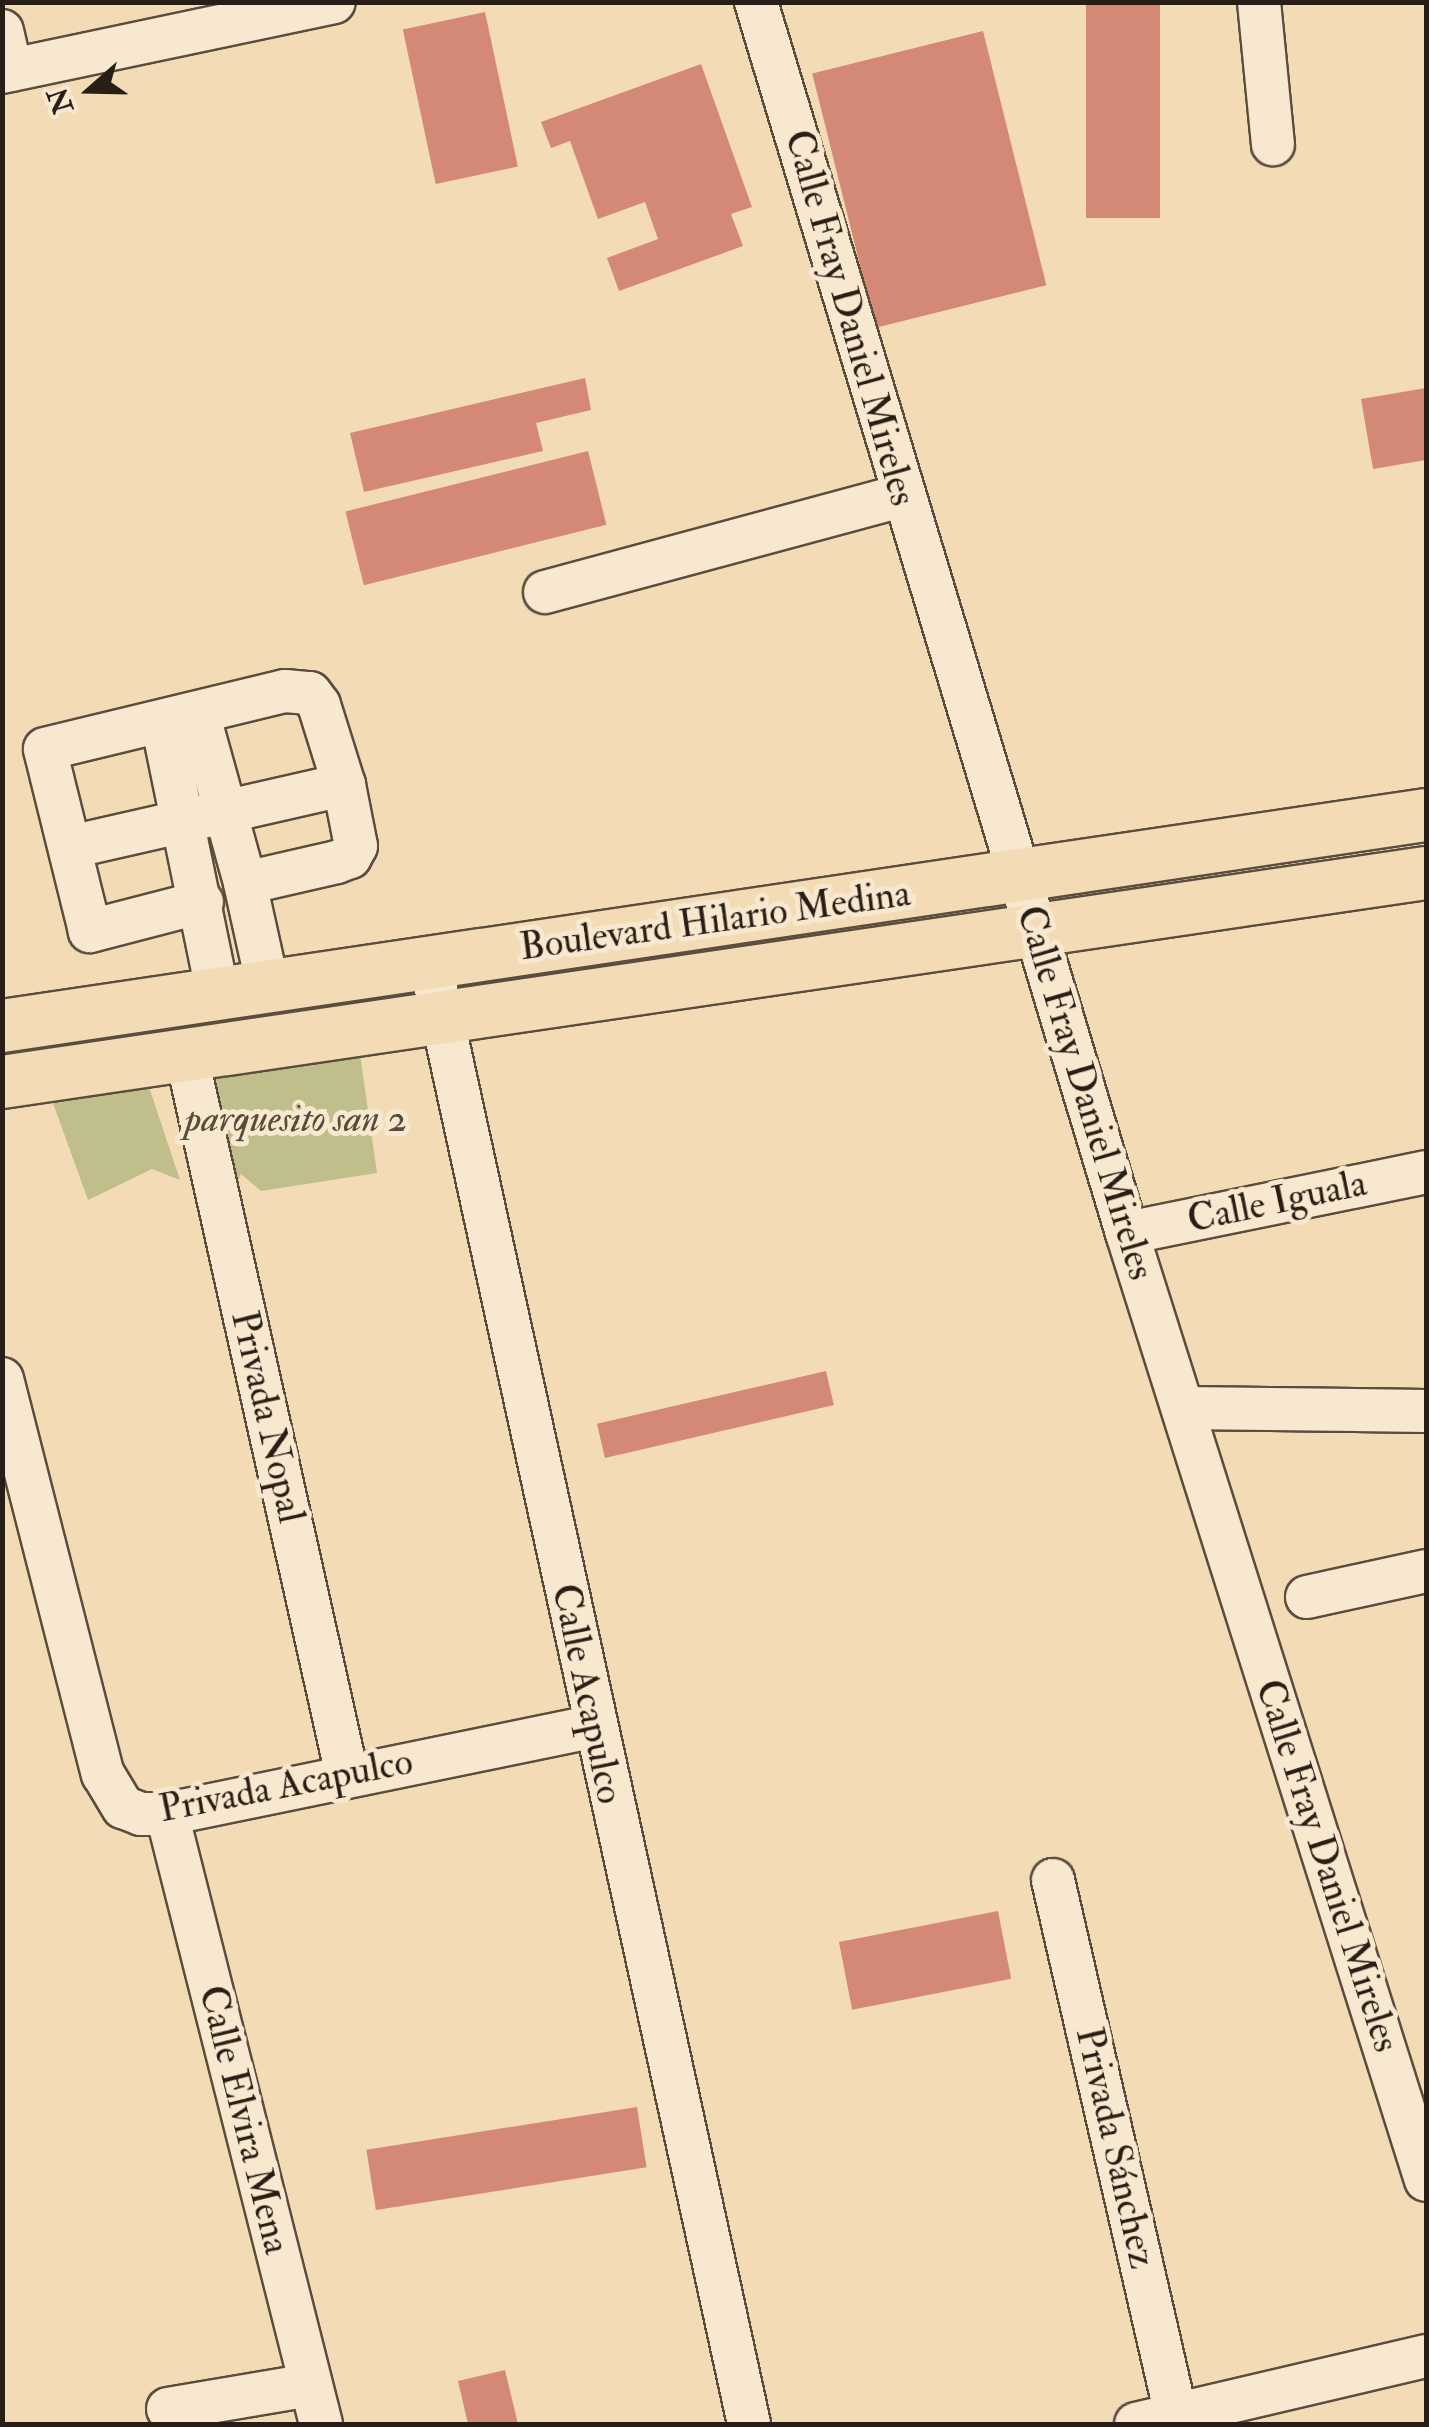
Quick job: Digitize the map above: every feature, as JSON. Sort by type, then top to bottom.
[{"type":"main road","name":"Boulevard Hilario Medina","points":[[2,1026],[1426,816]]},
{"type":"main road","name":"Boulevard Hilario Medina","points":[[2,1082],[187,1058],[1426,873]]},
{"type":"street","points":[[5,58],[334,2]]},
{"type":"street","name":"Calle Fray Daniel Mireles","points":[[756,2],[1127,1233],[1426,2180]]},
{"type":"street","points":[[1258,2],[1273,144]]},
{"type":"street","points":[[545,592],[902,496]]},
{"type":"street","points":[[202,902],[90,931],[45,750],[285,691],[310,693],[319,705],[357,835],[350,856],[246,883]]},
{"type":"street","points":[[180,718],[226,812],[246,883],[243,990]]},
{"type":"street","points":[[180,718],[182,821],[202,902],[243,990]]},
{"type":"street","points":[[70,847],[344,785]]},
{"type":"street","name":"Calle Acapulco","points":[[430,962],[749,2424]]},
{"type":"street","name":"Privada Nopal","points":[[187,1058],[347,1775]]},
{"type":"street","name":"Calle Iguala","points":[[1127,1233],[1426,1172]]},
{"type":"street","name":"Privada Acapulco","points":[[2,1379],[103,1774],[124,1808],[141,1814],[167,1814],[594,1726]]},
{"type":"street","points":[[1183,1408],[1426,1411]]},
{"type":"street","points":[[1307,1596],[1426,1571]]},
{"type":"street","name":"Calle Elvira Mena","points":[[167,1814],[315,2404]]},
{"type":"street","name":"Privada Sánchez","points":[[1053,1880],[1156,2420]]},
{"type":"street","points":[[1156,2420],[1426,2356]]},
{"type":"street","points":[[168,2409],[315,2404]]},
{"type":"green space","name":"parquesito san 2","points":[[359,1047],[377,1173],[261,1191],[241,1174],[235,1188],[213,1066]]},
{"type":"green space","points":[[142,1066],[180,1180],[152,1169],[88,1200],[45,1081]]},
{"type":"building","points":[[1086,2],[1160,2],[1160,218],[1086,218]]},
{"type":"building","points":[[485,12],[518,167],[436,184],[403,29]]},
{"type":"building","points":[[983,31],[1046,285],[876,328],[812,74]]},
{"type":"building","points":[[701,64],[752,207],[731,214],[743,246],[619,291],[607,258],[658,239],[645,202],[598,219],[570,141],[551,148],[541,122]]},
{"type":"building","points":[[585,378],[591,410],[536,423],[543,451],[364,492],[350,433]]},
{"type":"building","points":[[1426,388],[1426,460],[1373,469],[1361,399]]},
{"type":"building","points":[[588,451],[606,525],[364,585],[345,511]]},
{"type":"building","points":[[826,1371],[834,1405],[605,1458],[597,1424]]},
{"type":"building","points":[[998,1911],[1011,1979],[852,2010],[839,1942]]},
{"type":"building","points":[[637,2107],[647,2167],[376,2210],[366,2150]]},
{"type":"building","points":[[505,2370],[518,2424],[468,2424],[458,2381]]}]
